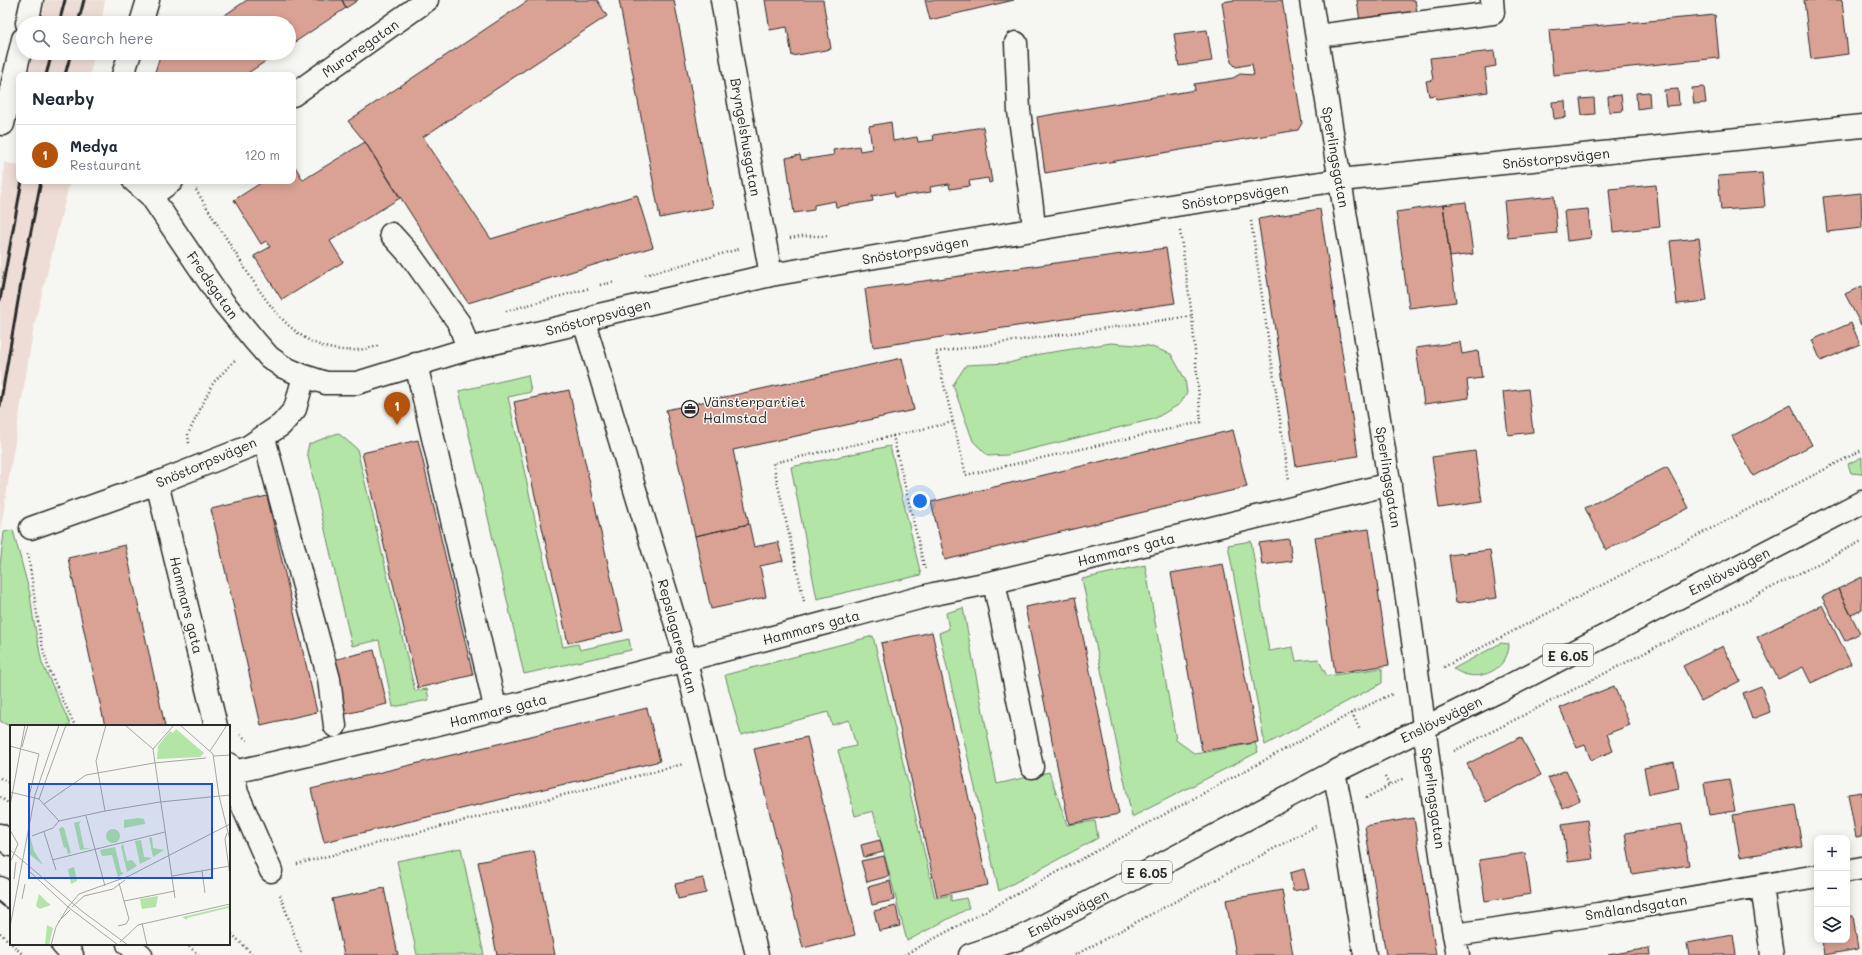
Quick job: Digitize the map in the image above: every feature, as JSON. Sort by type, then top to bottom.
[{"type":"main road","points":[[29,16],[32,0]]},
{"type":"main road","points":[[143,16],[148,0]]},
{"type":"main road","name":"Muraregatan","points":[[296,93],[427,0]]},
{"type":"main road","name":"Bryngelshusgatan","points":[[722,0],[771,275]]},
{"type":"main road","name":"Sperlingsgatan","points":[[1312,0],[1390,484],[1419,680],[1428,765],[1456,945]]},
{"type":"main road","points":[[1317,36],[1494,13],[1492,0]]},
{"type":"main road","points":[[1016,43],[1019,111],[1034,230]]},
{"type":"main road","points":[[17,72],[19,60]]},
{"type":"main road","points":[[124,72],[128,60]]},
{"type":"main road","points":[[7,125],[16,77]]},
{"type":"main road","name":"Snöstorpsvägen","points":[[31,528],[157,483],[248,447],[264,438],[281,425],[295,409],[304,376],[326,383],[357,383],[394,373],[416,364],[468,349],[584,322],[599,315],[771,275],[1176,205],[1340,180],[1862,126]]},
{"type":"main road","name":"Fredsgatan","points":[[137,184],[151,196],[223,302],[255,341],[269,357],[283,367],[304,376]]},
{"type":"main road","points":[[151,196],[168,184]]},
{"type":"main road","points":[[391,234],[411,256],[459,323],[468,349]]},
{"type":"main road","name":"Repslagaregatan","points":[[584,322],[687,661],[757,955]]},
{"type":"main road","points":[[416,364],[496,711]]},
{"type":"main road","points":[[264,438],[329,679],[335,726]]},
{"type":"main road","name":"Hammars gata","points":[[157,483],[216,725]]},
{"type":"main road","name":"Hammars gata","points":[[271,871],[237,793],[231,768],[345,747],[496,711],[934,594],[994,582],[1390,484]]},
{"type":"main road","name":"Enslövsvägen","points":[[970,955],[1020,938],[1334,772],[1506,687],[1862,502]]},
{"type":"main road","points":[[994,582],[1032,767]]},
{"type":"main road","points":[[1334,772],[1342,812],[1364,955]]},
{"type":"main road","points":[[0,835],[10,844]]},
{"type":"main road","points":[[1850,870],[1862,868]]},
{"type":"main road","name":"Smålandsgatan","points":[[1456,945],[1814,877]]},
{"type":"main road","points":[[1762,887],[1772,955]]},
{"type":"main road","points":[[0,888],[10,896]]},
{"type":"main road","name":"Enslövsvägen","points":[[1000,955],[1020,938]]},
{"type":"main road","points":[[63,945],[72,955]]},
{"type":"main road","points":[[129,945],[141,955]]},
{"type":"path","points":[[195,188],[266,301],[284,323],[313,343],[329,349],[350,351],[380,346]]},
{"type":"path","points":[[1247,195],[1293,508]]},
{"type":"path","points":[[1176,205],[1192,316],[1201,422],[966,475],[936,352],[1192,316]]},
{"type":"path","points":[[505,311],[605,284]]},
{"type":"path","points":[[193,469],[188,434],[213,383],[230,363],[255,341]]},
{"type":"path","points":[[805,606],[773,463],[953,422]]},
{"type":"path","points":[[893,436],[926,576]]},
{"type":"path","points":[[904,955],[1352,713],[1419,680],[1862,450]]},
{"type":"path","points":[[31,528],[27,546],[41,641],[49,670],[75,725]]},
{"type":"path","points":[[1075,955],[1428,765],[1862,541]]},
{"type":"path","points":[[239,733],[252,742]]},
{"type":"path","points":[[302,955],[271,871],[709,758]]},
{"type":"path","points":[[0,778],[10,783]]},
{"type":"path","points":[[0,797],[10,804]]},
{"type":"path","points":[[230,932],[253,955]]},
{"type":"path","points":[[0,933],[10,941]]},
{"type":"path","points":[[14,945],[23,955]]},
{"type":"path","points":[[189,945],[199,955]]},
{"type":"shaded area","points":[[46,0],[105,0],[102,16],[42,16]]},
{"type":"shaded area","points":[[30,60],[93,60],[91,72],[28,72]]},
{"type":"shaded area","points":[[4,162],[16,165],[16,184],[69,184],[34,326],[0,532],[0,199],[3,185]]},
{"type":"green space","points":[[1111,343],[1149,346],[1171,354],[1185,379],[1187,393],[1180,404],[1154,419],[1007,455],[988,456],[973,441],[953,385],[966,365],[1009,363],[1040,354]]},
{"type":"green space","points":[[528,375],[531,392],[508,397],[563,647],[578,644],[580,650],[629,639],[631,650],[524,674],[459,391]]},
{"type":"green space","points":[[338,433],[357,449],[415,691],[427,689],[429,700],[393,707],[379,640],[352,646],[307,452],[309,444]]},
{"type":"green space","points":[[890,446],[921,575],[817,599],[791,467]]},
{"type":"green space","points":[[1862,457],[1862,474],[1851,473],[1848,464]]},
{"type":"green space","points":[[13,530],[30,594],[42,663],[71,725],[10,725],[10,726],[0,721],[0,565],[4,532]]},
{"type":"green space","points":[[1251,541],[1269,651],[1293,647],[1296,661],[1318,659],[1327,676],[1382,668],[1382,683],[1265,745],[1228,545]]},
{"type":"green space","points":[[1145,565],[1176,740],[1195,754],[1255,743],[1258,752],[1132,817],[1082,579]]},
{"type":"green space","points":[[963,608],[997,784],[1049,772],[1067,825],[1095,821],[1098,838],[999,891],[939,633],[949,629],[946,613]]},
{"type":"green space","points":[[873,636],[935,898],[951,895],[951,901],[966,898],[969,908],[907,941],[873,811],[855,816],[838,750],[856,746],[849,720],[832,725],[828,712],[741,735],[725,675]]},
{"type":"green space","points":[[1501,643],[1509,644],[1508,652],[1505,659],[1494,670],[1472,676],[1463,674],[1453,669]]},
{"type":"green space","points":[[461,848],[484,955],[417,955],[397,861]]},
{"type":"building","points":[[247,0],[342,0],[346,8],[296,41],[296,16],[223,16]]},
{"type":"building","points":[[342,0],[358,0],[346,8]]},
{"type":"building","points":[[529,0],[597,0],[607,16],[423,137],[491,239],[637,195],[653,247],[468,303],[365,142],[348,121]]},
{"type":"building","points":[[619,0],[674,0],[713,207],[660,218]]},
{"type":"building","points":[[765,0],[823,0],[831,49],[792,56],[787,27],[770,30]]},
{"type":"building","points":[[925,0],[1014,0],[930,20]]},
{"type":"building","points":[[1235,0],[1282,0],[1302,123],[1298,130],[1045,173],[1037,117],[1195,90],[1194,84],[1233,78],[1240,74],[1254,75],[1252,64],[1236,67],[1231,62],[1222,2]]},
{"type":"building","points":[[1357,0],[1415,0],[1417,12],[1360,22]]},
{"type":"building","points":[[1804,0],[1842,0],[1848,54],[1811,59]]},
{"type":"building","points":[[1715,15],[1719,58],[1553,75],[1549,30]]},
{"type":"building","points":[[1207,30],[1212,61],[1179,66],[1174,34]]},
{"type":"building","points":[[1494,51],[1496,66],[1485,68],[1488,92],[1436,99],[1435,95],[1429,96],[1426,81],[1433,80],[1430,58]]},
{"type":"building","points":[[159,60],[268,60],[250,72],[155,72]]},
{"type":"building","points":[[1704,87],[1706,103],[1694,104],[1692,88]]},
{"type":"building","points":[[1678,89],[1679,105],[1666,106],[1664,90]]},
{"type":"building","points":[[1649,92],[1650,107],[1637,109],[1636,93]]},
{"type":"building","points":[[1621,95],[1623,111],[1609,112],[1608,96]]},
{"type":"building","points":[[1594,98],[1595,114],[1582,115],[1580,99]]},
{"type":"building","points":[[1565,101],[1566,117],[1554,119],[1552,102]]},
{"type":"building","points":[[891,122],[893,141],[917,137],[918,142],[934,140],[933,135],[983,127],[992,182],[989,183],[988,178],[969,181],[970,186],[950,189],[949,184],[930,187],[931,192],[895,197],[894,192],[872,196],[873,201],[836,207],[835,201],[814,205],[814,210],[794,213],[786,158],[800,155],[801,160],[834,155],[833,150],[859,146],[860,151],[872,149],[869,126]]},
{"type":"building","points":[[365,142],[400,198],[330,241],[343,262],[282,300],[254,256],[270,247],[266,241],[261,244],[234,200],[259,184],[296,184],[296,168],[303,180]]},
{"type":"building","points":[[1762,173],[1765,207],[1721,210],[1718,176]]},
{"type":"building","points":[[1656,185],[1660,227],[1613,232],[1609,189]]},
{"type":"building","points":[[1861,193],[1862,228],[1827,232],[1823,197]]},
{"type":"building","points":[[1554,196],[1557,233],[1508,238],[1504,201]]},
{"type":"building","points":[[1466,202],[1473,254],[1450,257],[1443,205]]},
{"type":"building","points":[[1443,205],[1456,302],[1409,308],[1396,212]]},
{"type":"building","points":[[1320,209],[1358,456],[1296,466],[1258,219]]},
{"type":"building","points":[[1588,209],[1591,238],[1567,241],[1564,211]]},
{"type":"building","points":[[1699,238],[1707,301],[1677,304],[1670,241]]},
{"type":"building","points":[[1166,248],[1175,303],[873,347],[865,289]]},
{"type":"building","points":[[1862,286],[1862,325],[1861,325],[1845,294]]},
{"type":"building","points":[[1851,323],[1860,344],[1821,361],[1812,340]]},
{"type":"building","points":[[1460,342],[1462,354],[1478,351],[1482,378],[1467,380],[1469,398],[1424,404],[1416,348]]},
{"type":"building","points":[[902,358],[914,410],[733,450],[749,524],[695,536],[666,410]]},
{"type":"building","points":[[1528,389],[1533,432],[1508,435],[1503,392]]},
{"type":"building","points":[[569,390],[623,631],[568,643],[514,402]]},
{"type":"building","points":[[1791,405],[1812,445],[1753,476],[1732,436]]},
{"type":"building","points":[[1233,430],[1247,487],[945,560],[931,502]]},
{"type":"building","points":[[418,440],[473,675],[418,688],[362,453]]},
{"type":"building","points":[[1475,451],[1482,502],[1439,508],[1432,457]]},
{"type":"building","points":[[1667,467],[1689,508],[1606,550],[1585,508]]},
{"type":"building","points":[[267,496],[317,712],[261,725],[211,509]]},
{"type":"building","points":[[749,524],[754,547],[778,542],[783,561],[760,566],[766,597],[711,609],[695,536]]},
{"type":"building","points":[[1369,529],[1389,665],[1335,673],[1315,537]]},
{"type":"building","points":[[1289,539],[1292,561],[1262,565],[1259,543]]},
{"type":"building","points":[[125,545],[165,725],[105,725],[68,558]]},
{"type":"building","points":[[1490,550],[1497,598],[1456,603],[1449,555]]},
{"type":"building","points":[[1223,564],[1258,742],[1202,751],[1171,573]]},
{"type":"building","points":[[1862,577],[1862,610],[1851,615],[1838,589]]},
{"type":"building","points":[[1838,589],[1860,633],[1845,641],[1822,597]]},
{"type":"building","points":[[1075,597],[1119,814],[1069,824],[1025,607]]},
{"type":"building","points":[[1822,605],[1851,664],[1811,683],[1803,667],[1778,679],[1757,637]]},
{"type":"building","points":[[932,632],[988,885],[937,896],[881,643]]},
{"type":"building","points":[[1723,646],[1740,681],[1701,701],[1683,666]]},
{"type":"building","points":[[374,650],[387,704],[346,714],[333,660]]},
{"type":"building","points":[[1614,686],[1630,725],[1607,734],[1613,751],[1591,760],[1585,745],[1577,748],[1560,708]]},
{"type":"building","points":[[1761,686],[1770,712],[1752,719],[1743,693]]},
{"type":"building","points":[[647,708],[660,761],[324,842],[311,789]]},
{"type":"building","points":[[807,737],[855,935],[803,948],[754,749]]},
{"type":"building","points":[[1521,737],[1541,775],[1486,802],[1467,764]]},
{"type":"building","points":[[1674,762],[1679,788],[1649,794],[1644,768]]},
{"type":"building","points":[[1566,770],[1580,800],[1563,808],[1548,778]]},
{"type":"building","points":[[1729,779],[1735,811],[1709,815],[1704,783]]},
{"type":"building","points":[[1862,792],[1862,836],[1856,837],[1848,794]]},
{"type":"building","points":[[1795,805],[1802,847],[1740,857],[1733,815]]},
{"type":"building","points":[[1414,818],[1436,955],[1386,955],[1365,826]]},
{"type":"building","points":[[1587,820],[1593,859],[1568,862],[1562,824]]},
{"type":"building","points":[[1682,824],[1689,865],[1632,874],[1625,833]]},
{"type":"building","points":[[880,840],[883,852],[864,857],[861,845]]},
{"type":"building","points":[[534,851],[555,955],[497,955],[478,862]]},
{"type":"building","points":[[1525,853],[1531,894],[1485,901],[1479,860]]},
{"type":"building","points":[[884,856],[889,876],[867,882],[861,861]]},
{"type":"building","points":[[1304,869],[1309,888],[1293,891],[1290,873]]},
{"type":"building","points":[[703,878],[706,893],[678,899],[675,884]]},
{"type":"building","points":[[890,881],[894,900],[872,905],[868,887]]},
{"type":"building","points":[[384,888],[398,955],[344,955],[332,899]]},
{"type":"building","points":[[1282,890],[1293,955],[1236,955],[1226,900]]},
{"type":"building","points":[[896,906],[900,926],[879,931],[874,911]]},
{"type":"building","points":[[1850,916],[1853,916],[1858,949],[1824,955],[1822,943],[1850,943]]},
{"type":"building","points":[[1733,935],[1736,955],[1689,955],[1687,943]]},
{"type":"building","points":[[1649,948],[1650,955],[1608,955]]},
{"type":"railway","points":[[61,16],[65,0]]},
{"type":"railway","points":[[80,16],[84,0]]},
{"type":"railway","points":[[47,72],[50,60]]},
{"type":"railway","points":[[66,72],[69,60]]},
{"type":"railway","points":[[0,300],[21,184]]},
{"type":"railway","points":[[0,406],[24,266],[40,184]]},
{"type":"place","name":"Vänsterpartiet Halmstad","points":[[690,409]]},
{"type":"place","name":"Medya","points":[[397,425]]}]
